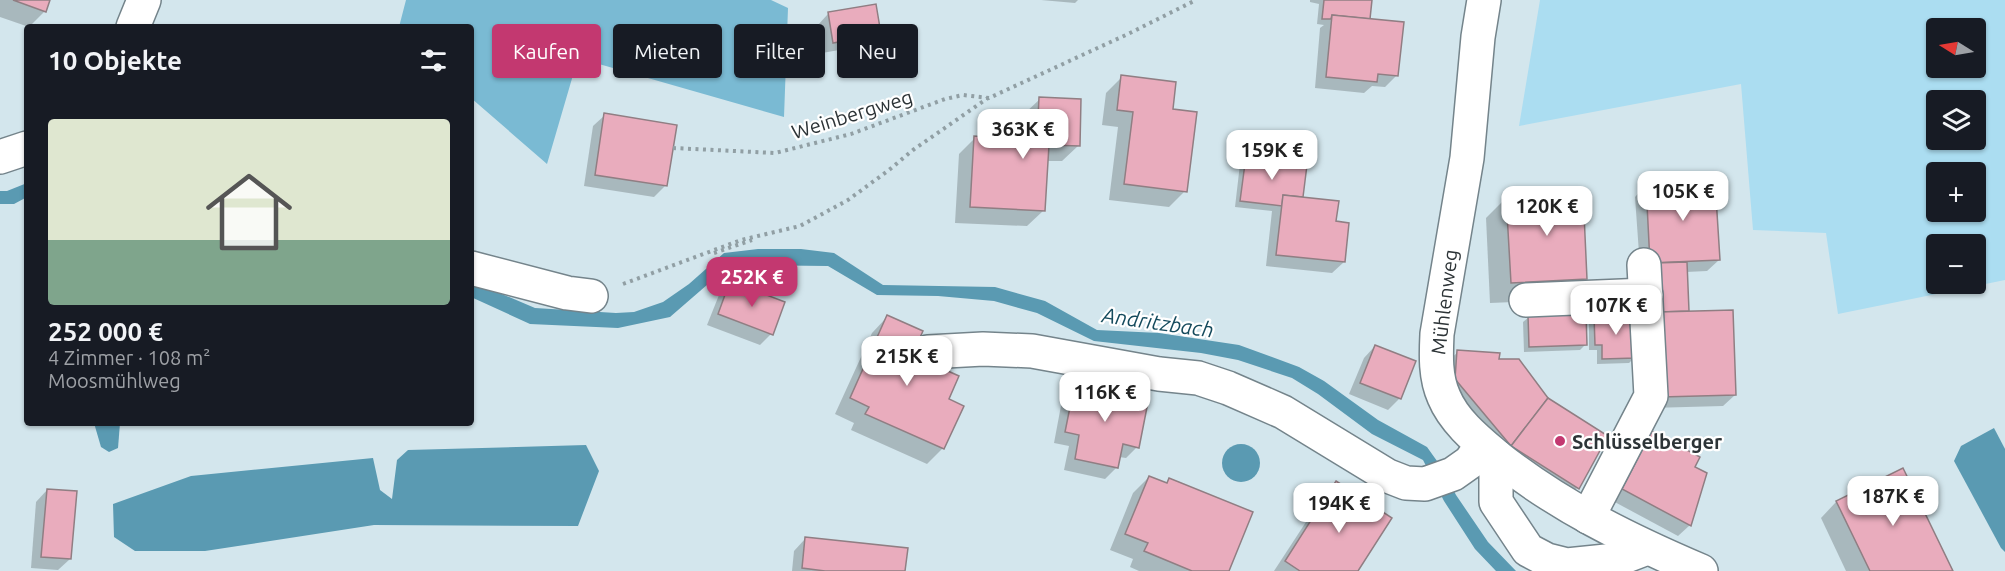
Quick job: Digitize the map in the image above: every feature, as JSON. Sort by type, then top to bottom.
[{"type":"street","points":[[134,24],[144,0]]},
{"type":"street","name":"Mühlenweg","points":[[1484,0],[1478,37],[1467,158],[1437,334],[1436,360],[1444,398],[1453,413],[1489,450],[1519,475],[1588,517],[1647,548],[1701,571]]},
{"type":"street","points":[[0,157],[24,149]]},
{"type":"street","points":[[474,269],[567,293],[606,290]]},
{"type":"street","points":[[1526,300],[1645,280],[1651,396],[1588,517]]},
{"type":"street","points":[[928,352],[982,349],[1032,351],[1159,374],[1198,378],[1228,387],[1282,412],[1388,476],[1406,483],[1439,479],[1489,450],[1496,502],[1528,550],[1547,560],[1567,565],[1616,560],[1647,548]]},
{"type":"path","name":"Weinbergweg","points":[[673,148],[775,153],[851,134],[945,99],[963,95],[989,98],[1196,0]]},
{"type":"path","points":[[606,290],[741,240],[800,226],[848,200],[913,150],[989,98]]},
{"type":"shaded area","points":[[406,0],[771,0],[788,8],[787,24],[734,24],[734,78],[785,78],[784,117],[648,78],[722,78],[722,24],[613,24],[613,68],[601,65],[601,24],[492,24],[492,78],[572,78],[547,164],[474,101],[474,24],[400,24]]},
{"type":"shaded area","points":[[1540,0],[2005,0],[2005,280],[1986,284],[1986,234],[1926,234],[1926,294],[1936,294],[1838,314],[1826,233],[1753,230],[1741,84],[1519,126]]},
{"type":"shaded area","points":[[24,184],[24,199],[14,204],[0,204],[0,191],[7,191]]},
{"type":"shaded area","points":[[758,249],[801,249],[834,253],[883,285],[995,287],[1045,301],[1097,330],[1159,333],[1239,345],[1299,367],[1324,381],[1378,420],[1427,447],[1488,542],[1516,571],[1496,571],[1475,549],[1444,501],[1423,460],[1372,434],[1318,394],[1292,378],[1238,360],[1201,353],[1094,341],[1037,313],[994,301],[938,296],[877,295],[828,266],[730,265],[670,317],[618,328],[530,324],[474,298],[474,282],[535,308],[634,312],[663,302],[689,284],[724,253]]},
{"type":"shaded area","points":[[95,426],[120,426],[118,448],[109,452],[101,447]]},
{"type":"shaded area","points":[[1994,428],[2005,449],[2005,552],[1954,461],[1961,446]]},
{"type":"shaded area","points":[[1241,444],[1254,450],[1260,463],[1254,476],[1241,482],[1228,476],[1222,463],[1228,450]]},
{"type":"shaded area","points":[[586,445],[599,471],[578,526],[374,525],[205,551],[135,551],[114,537],[113,504],[191,476],[373,458],[380,490],[392,499],[397,460],[408,450]]},
{"type":"building","points":[[13,0],[50,0],[46,12]]},
{"type":"building","points":[[1324,0],[1372,0],[1370,19],[1332,15],[1331,19],[1322,19]]},
{"type":"building","points":[[876,4],[879,24],[837,24],[837,42],[833,43],[828,12]]},
{"type":"building","points":[[1332,15],[1404,22],[1398,76],[1378,74],[1377,82],[1326,77]]},
{"type":"building","points":[[1121,75],[1176,82],[1173,109],[1197,112],[1187,192],[1124,184],[1133,112],[1117,110]]},
{"type":"building","points":[[1039,97],[1081,99],[1080,146],[1049,145],[1045,211],[970,207],[974,136],[1037,140]]},
{"type":"building","points":[[604,113],[677,125],[667,186],[595,175]]},
{"type":"building","points":[[1246,156],[1307,165],[1303,197],[1283,195],[1282,206],[1240,201]]},
{"type":"building","points":[[1715,181],[1720,260],[1650,263],[1646,184]]},
{"type":"building","points":[[1583,192],[1587,279],[1511,283],[1506,196]]},
{"type":"building","points":[[1283,195],[1339,201],[1336,221],[1349,223],[1345,262],[1276,255]]},
{"type":"building","points":[[1687,262],[1689,311],[1659,312],[1655,263]]},
{"type":"building","points":[[730,281],[785,302],[773,335],[718,314]]},
{"type":"building","points":[[1733,310],[1736,395],[1661,397],[1659,312]]},
{"type":"building","points":[[1586,313],[1587,345],[1529,347],[1528,315]]},
{"type":"building","points":[[887,315],[923,331],[912,355],[959,376],[949,399],[964,406],[944,449],[865,414],[869,407],[850,398]]},
{"type":"building","points":[[1635,315],[1636,358],[1602,359],[1602,345],[1595,345],[1594,316]]},
{"type":"building","points":[[1375,345],[1416,361],[1401,399],[1360,383]]},
{"type":"building","points":[[1457,350],[1500,353],[1499,359],[1519,359],[1548,398],[1511,446],[1455,379]]},
{"type":"building","points":[[1075,382],[1149,397],[1139,448],[1123,444],[1118,468],[1075,459],[1079,435],[1065,432]]},
{"type":"building","name":"Schlüsselberger","points":[[1548,398],[1608,436],[1579,489],[1511,446]]},
{"type":"building","points":[[1652,431],[1700,457],[1695,467],[1707,473],[1691,526],[1622,489]]},
{"type":"building","points":[[1903,468],[1953,571],[1870,571],[1836,501]]},
{"type":"building","points":[[1149,476],[1167,483],[1169,478],[1253,512],[1229,571],[1192,571],[1144,551],[1148,543],[1125,534]]},
{"type":"building","points":[[1336,481],[1392,518],[1358,571],[1300,571],[1285,561]]},
{"type":"building","points":[[47,489],[77,491],[71,559],[41,557]]},
{"type":"building","points":[[805,537],[908,548],[905,571],[825,571],[802,568]]},
{"type":"place","name":"Schlüsselberger","points":[[1560,441]]},
{"type":"water label","name":"Andritzbach","points":[[1158,322]]}]
